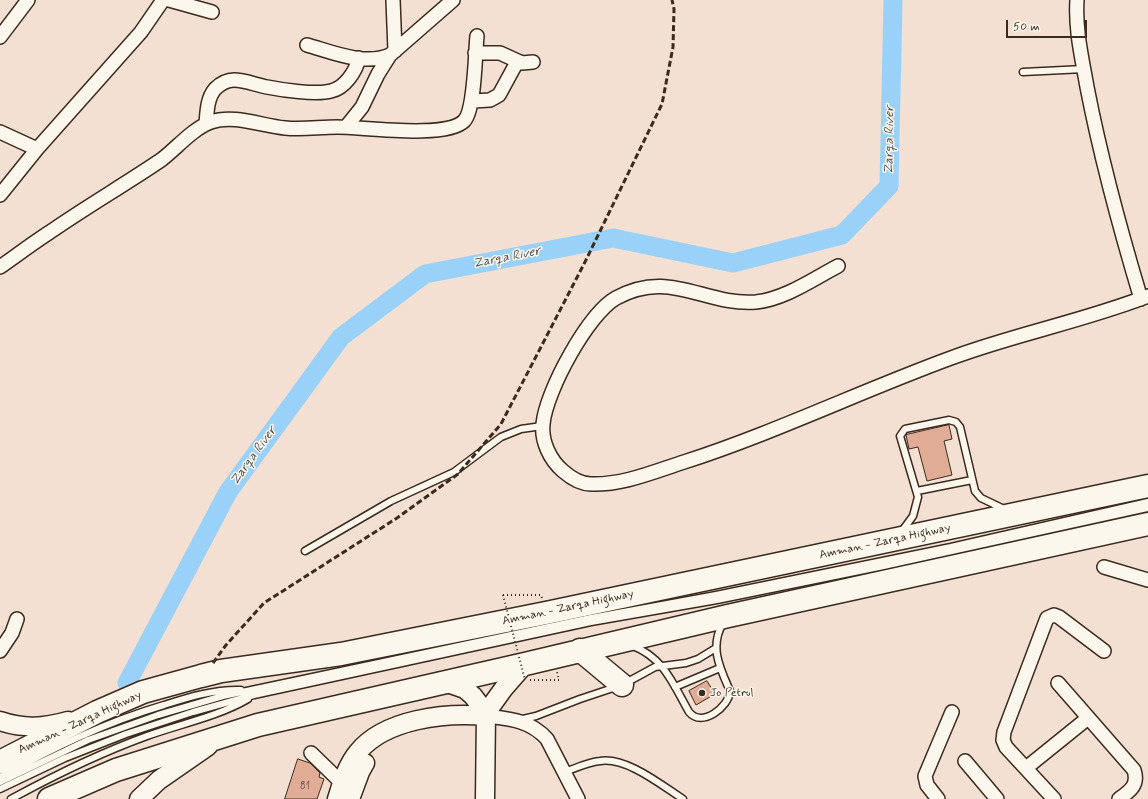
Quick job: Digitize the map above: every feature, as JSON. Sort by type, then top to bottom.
[{"type":"highway","name":"Amman - Zarqa Highway","points":[[0,762],[97,712],[143,692],[221,671],[341,654],[1148,486]]},
{"type":"highway","points":[[49,799],[116,770],[258,725],[445,682],[525,672],[580,650],[1148,524]]},
{"type":"highway","points":[[580,650],[622,685]]},
{"type":"highway","points":[[62,799],[80,786]]},
{"type":"street","points":[[0,37],[28,0]]},
{"type":"street","points":[[0,195],[37,149],[141,32],[163,0]]},
{"type":"street","points":[[169,0],[212,12]]},
{"type":"street","points":[[392,0],[393,53]]},
{"type":"street","points":[[346,128],[362,107],[378,74],[393,53],[452,0]]},
{"type":"street","points":[[838,266],[779,297],[754,302],[730,300],[663,286],[645,287],[613,300],[599,312],[577,343],[550,399],[542,426],[547,451],[556,466],[570,477],[586,484],[621,482],[725,449],[960,354],[1144,297],[1106,172],[1079,42],[1077,0]]},
{"type":"street","points":[[0,266],[145,171],[168,155],[206,124],[218,120],[230,119],[298,129],[448,129],[464,120],[472,101],[477,36]]},
{"type":"street","points":[[306,45],[359,58],[379,58],[393,53]]},
{"type":"street","points":[[476,53],[500,53],[517,62],[533,62]]},
{"type":"street","points":[[206,124],[211,95],[215,89],[227,82],[242,81],[281,89],[330,91],[339,87],[350,77],[356,68],[359,58]]},
{"type":"street","points":[[472,101],[490,100],[499,95],[517,62]]},
{"type":"street","points":[[0,132],[37,149]]},
{"type":"street","points":[[1104,567],[1148,580]]},
{"type":"street","points":[[1054,799],[1006,747],[1003,736],[1047,618],[1054,616],[1059,617],[1104,651]]},
{"type":"street","points":[[0,651],[12,633],[17,619]]},
{"type":"street","points":[[481,714],[504,688],[525,672]]},
{"type":"street","points":[[445,682],[465,689],[473,696],[481,714],[485,799]]},
{"type":"street","points":[[1058,683],[1134,770],[1136,780],[1134,786],[1120,799]]},
{"type":"street","points":[[0,721],[20,726],[48,726],[97,712]]},
{"type":"street","points":[[938,799],[927,785],[926,776],[952,712]]},
{"type":"street","points":[[311,753],[345,793],[365,763],[380,748],[405,736],[458,722],[481,714],[515,720],[531,725],[540,731],[547,739],[578,799]]},
{"type":"street","points":[[1026,768],[1088,718]]},
{"type":"street","points":[[139,799],[159,780],[183,762],[229,733]]},
{"type":"street","points":[[965,761],[997,799]]},
{"type":"lane","points":[[1023,72],[1084,69]]},
{"type":"lane","points":[[894,540],[916,511],[918,502],[917,491],[901,433],[905,429],[949,420],[956,422],[960,428],[975,491],[981,498],[1014,514]]},
{"type":"lane","points":[[305,551],[392,501],[454,472],[501,437],[521,429],[542,426]]},
{"type":"lane","points":[[917,491],[972,480]]},
{"type":"lane","points":[[0,789],[65,758],[126,734],[253,693],[591,618],[716,595],[951,546],[1148,502]]},
{"type":"lane","points":[[0,782],[62,752],[122,728],[189,705],[591,622],[717,600],[1148,508]]},
{"type":"lane","points":[[622,641],[645,651],[662,665],[692,715],[703,718],[724,706],[729,699],[730,691],[720,668],[716,648],[720,630],[728,616]]},
{"type":"lane","points":[[515,720],[536,716],[586,696],[622,685],[662,665],[686,663],[698,659],[716,648]]},
{"type":"lane","points":[[675,688],[720,668]]},
{"type":"lane","points":[[0,777],[68,741],[148,710],[217,691],[253,693]]},
{"type":"lane","points":[[11,799],[77,765],[125,744],[225,711],[253,693]]},
{"type":"lane","points":[[564,772],[593,762],[614,761],[635,769],[683,799]]},
{"type":"path","points":[[541,595],[503,595],[525,672],[559,680]]},
{"type":"building","points":[[949,425],[952,439],[944,441],[952,475],[927,481],[918,447],[909,449],[906,435]]},
{"type":"building","name":"Jo Petrol","points":[[707,681],[715,694],[696,705],[689,691]]},
{"type":"building","points":[[298,759],[310,763],[320,773],[319,777],[324,779],[317,799],[285,799]]},
{"type":"waterway","name":"Zarqa River","points":[[127,683],[228,492],[341,337],[425,274],[613,238],[733,263],[842,235],[889,186],[893,0]]},
{"type":"railway","points":[[213,663],[226,645],[264,603],[397,518],[458,474],[501,424],[585,262],[662,104],[673,47],[674,9],[672,0]]},
{"type":"place","name":"Jo Petrol","points":[[702,693]]}]
